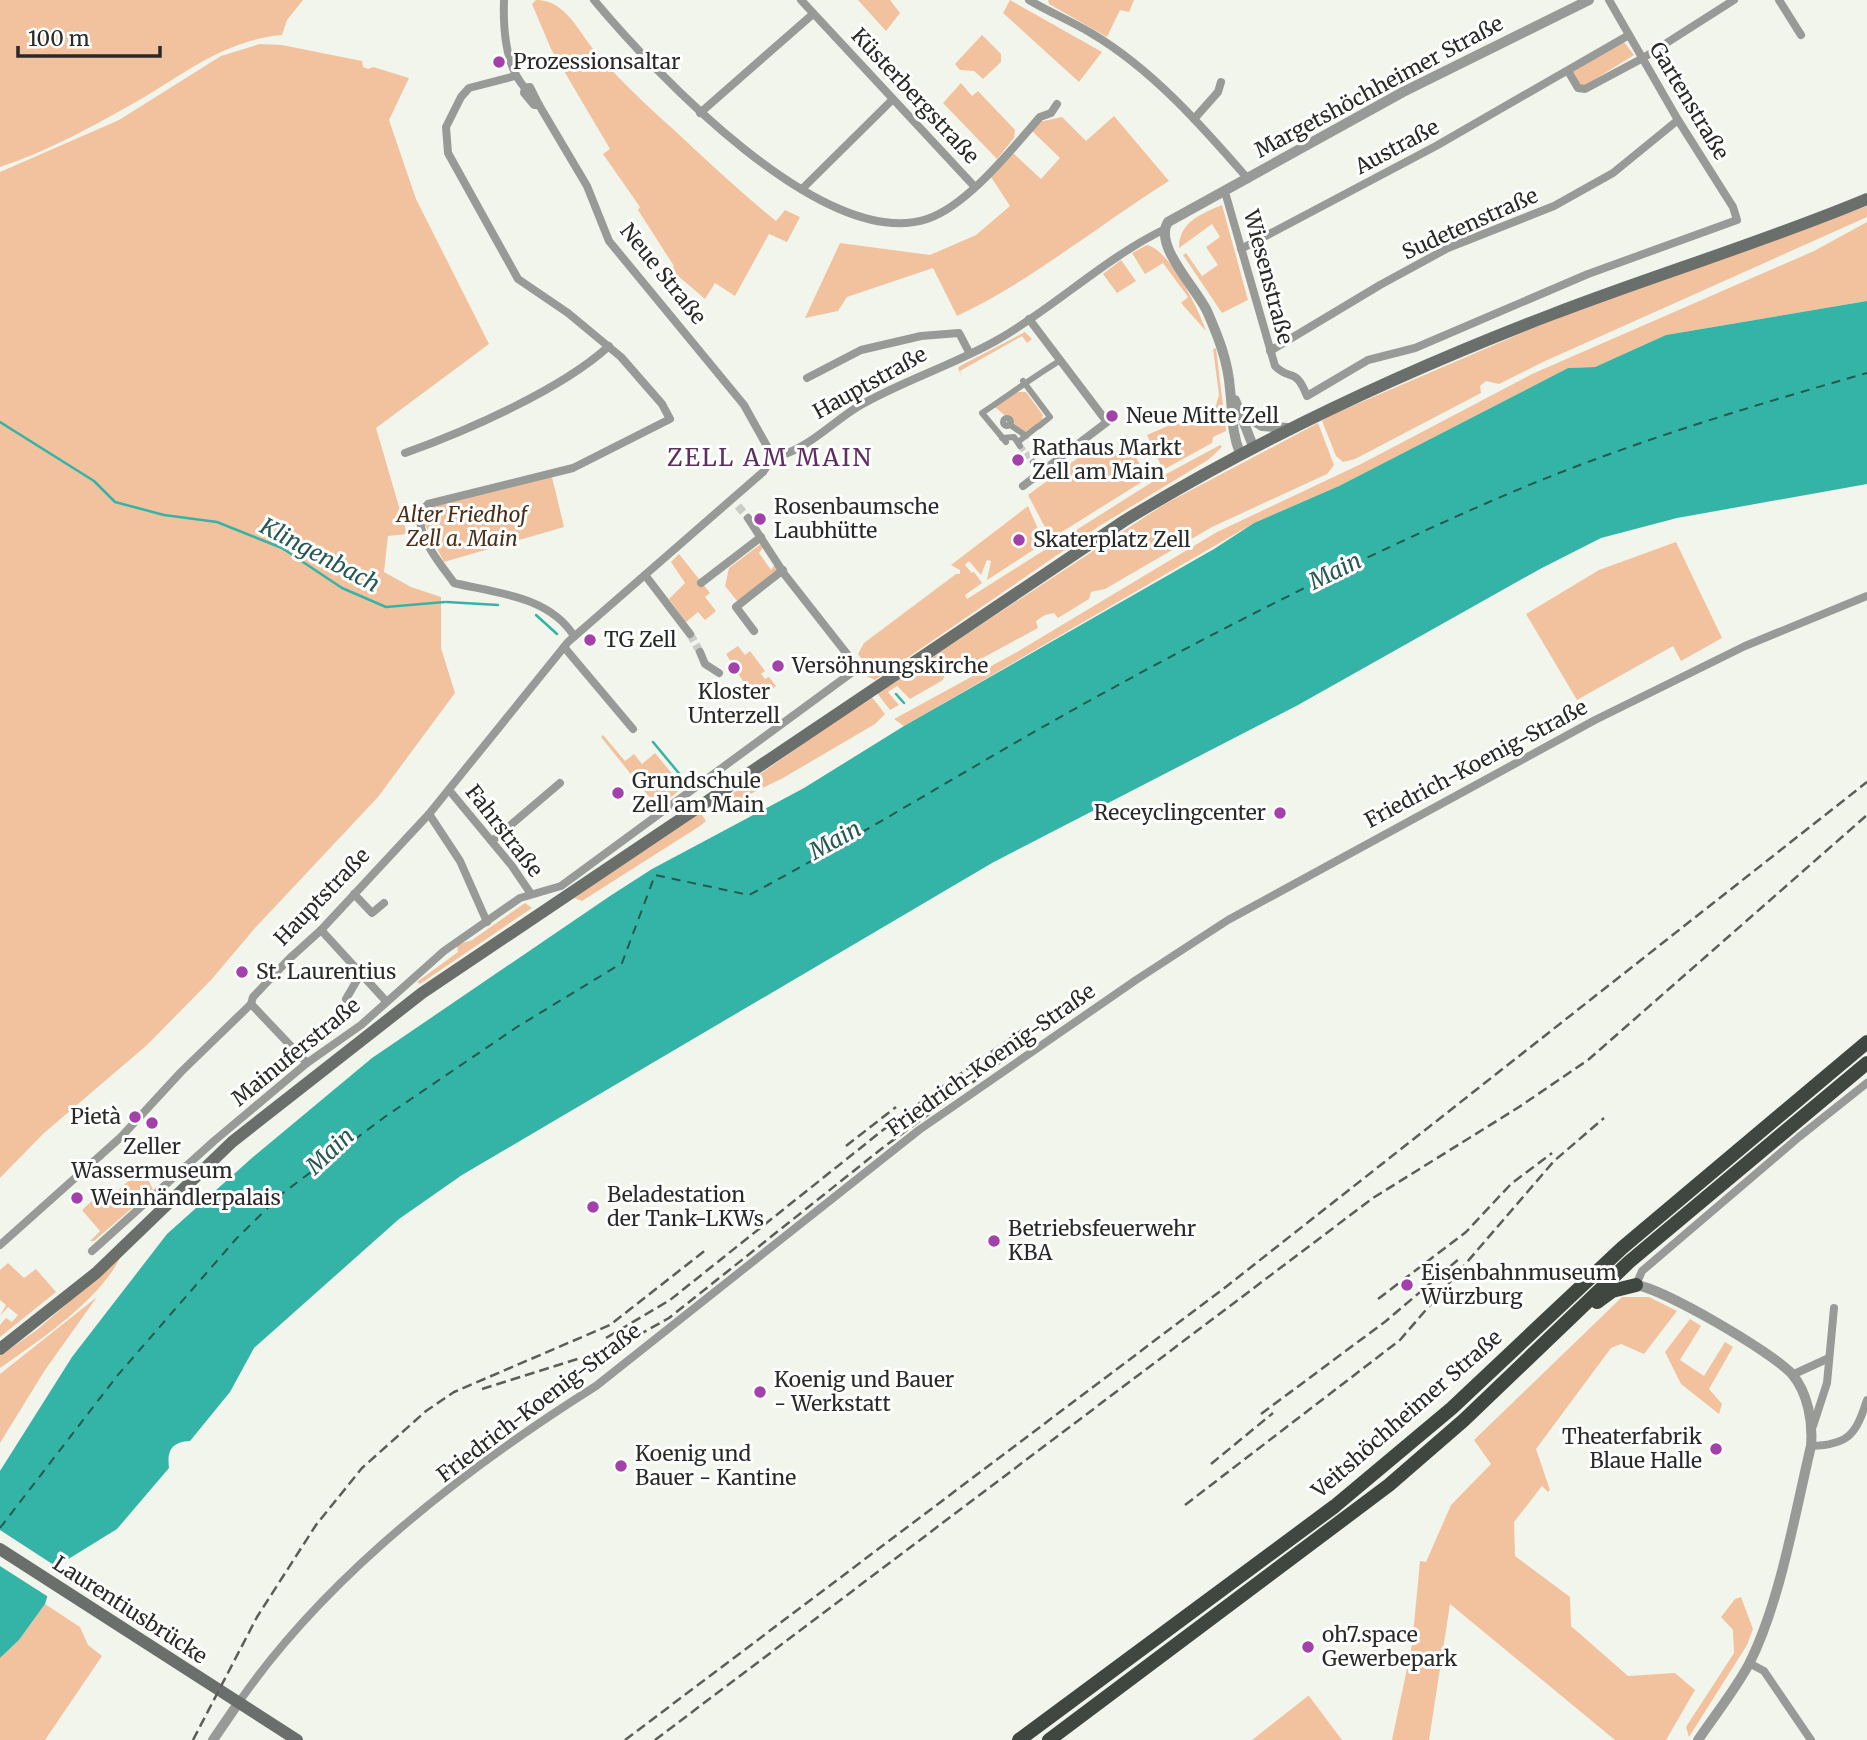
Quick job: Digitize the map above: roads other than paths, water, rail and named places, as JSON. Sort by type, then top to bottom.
[{"type":"highway","name":"Veitshöchheimer Straße","points":[[1019,1740],[1335,1506],[1452,1408],[1622,1248],[1867,1042]]},
{"type":"highway","name":"Veitshöchheimer Straße","points":[[1049,1740],[1389,1485],[1464,1420],[1629,1262],[1867,1063]]},
{"type":"highway","points":[[1566,1322],[1577,1321],[1612,1291],[1636,1285]]},
{"type":"main road","points":[[0,1349],[86,1282],[232,1142],[422,993],[552,903],[1124,521],[1288,428],[1460,350],[1867,199]]},
{"type":"main road","name":"Laurentiusbrücke","points":[[0,1549],[297,1740]]},
{"type":"street","name":"Neue Straße","points":[[504,0],[508,50],[515,76],[525,88],[524,93],[534,105],[539,105],[587,186],[609,241],[744,405],[773,457]]},
{"type":"street","points":[[594,0],[648,62],[700,113],[802,189],[850,216],[898,222],[927,219],[955,205],[1040,117],[1051,113],[1057,104]]},
{"type":"street","name":"Küsterbergstraße","points":[[801,0],[974,186]]},
{"type":"street","points":[[1029,0],[1106,43],[1194,119],[1248,179]]},
{"type":"street","name":"Margetshöchheimer Straße","points":[[1225,192],[1403,92],[1589,0]]},
{"type":"street","name":"Gartenstraße","points":[[1307,396],[1368,360],[1415,348],[1588,274],[1737,220],[1733,207],[1678,120],[1609,0]]},
{"type":"street","points":[[1567,71],[1578,88],[1585,89],[1643,58],[1734,0]]},
{"type":"street","points":[[1779,0],[1801,35]]},
{"type":"street","points":[[700,113],[813,13]]},
{"type":"street","name":"Austraße","points":[[1241,248],[1436,146],[1629,35]]},
{"type":"street","points":[[515,76],[469,88],[461,97],[446,127],[448,153],[518,279],[568,313],[609,346],[634,370],[670,419],[573,468],[434,502],[420,514],[421,529],[454,583],[542,606],[559,616],[574,636]]},
{"type":"street","points":[[1194,119],[1218,92],[1221,82]]},
{"type":"street","points":[[802,189],[892,100]]},
{"type":"street","name":"Sudetenstraße","points":[[1270,351],[1448,248],[1554,205],[1613,173],[1678,120]]},
{"type":"street","name":"Wiesenstraße","points":[[1225,192],[1275,366],[1281,372],[1293,373],[1301,379],[1307,396]]},
{"type":"street","name":"Hauptstraße","points":[[0,1245],[121,1137],[181,1072],[251,1004],[253,997],[289,959],[355,894],[429,814],[574,636],[763,472],[773,457],[788,455],[837,418],[867,401],[970,354],[1029,319],[1123,252],[1163,230],[1168,222],[1225,192]]},
{"type":"street","points":[[1163,230],[1164,244],[1199,295],[1224,354],[1230,388],[1232,430],[1240,453]]},
{"type":"street","points":[[1023,486],[1107,422],[1029,319]]},
{"type":"street","points":[[807,378],[861,350],[921,336],[960,333],[970,354]]},
{"type":"street","points":[[405,453],[491,416],[588,365],[609,346]]},
{"type":"street","points":[[1023,381],[1050,417],[1019,444],[1014,437],[1004,440],[982,412],[1023,381],[1060,360]]},
{"type":"street","points":[[1230,388],[1253,446]]},
{"type":"street","points":[[992,406],[1026,436]]},
{"type":"street","points":[[1238,411],[1262,426],[1288,428]]},
{"type":"street","points":[[1033,462],[1041,472]]},
{"type":"street","points":[[732,498],[738,506]]},
{"type":"street","points":[[747,518],[783,570],[736,607],[754,631]]},
{"type":"street","points":[[701,583],[761,537]]},
{"type":"street","name":"Mainuferstraße","points":[[92,1251],[307,1063],[361,1025],[385,1000],[444,951],[520,898],[561,886],[858,668],[783,570]]},
{"type":"street","points":[[645,575],[690,635]]},
{"type":"street","name":"Friedrich-Koenig-Straße","points":[[239,1702],[316,1605],[399,1531],[544,1417],[596,1386],[919,1129],[1125,986],[1228,920],[1486,776],[1745,646],[1867,596]]},
{"type":"street","points":[[564,647],[633,729]]},
{"type":"street","points":[[700,652],[705,664],[719,673]]},
{"type":"street","points":[[492,841],[560,783]]},
{"type":"street","name":"Fahrstraße","points":[[449,790],[492,841],[531,894]]},
{"type":"street","points":[[429,814],[460,861],[487,922]]},
{"type":"street","points":[[355,894],[372,913],[384,904]]},
{"type":"street","points":[[321,930],[385,1000]]},
{"type":"street","points":[[346,999],[360,975]]},
{"type":"street","points":[[251,1004],[307,1063]]},
{"type":"street","points":[[1812,1429],[1800,1388],[1792,1375],[1743,1340],[1652,1289],[1636,1285],[1642,1271],[1799,1137],[1867,1083]]},
{"type":"street","points":[[1698,1740],[1749,1663],[1780,1576],[1811,1446],[1812,1429],[1827,1382],[1834,1308]]},
{"type":"street","points":[[1792,1375],[1829,1358]]},
{"type":"street","points":[[1811,1446],[1833,1445],[1847,1439],[1856,1428],[1867,1400]]},
{"type":"street","points":[[1749,1663],[1764,1671],[1811,1740]]},
{"type":"street","points":[[213,1740],[239,1702]]},
{"type":"water","name":"Main","points":[[1867,301],[1867,484],[1677,518],[1601,538],[1540,569],[1298,705],[992,863],[462,1175],[399,1219],[254,1348],[230,1392],[190,1441],[178,1443],[172,1448],[169,1468],[117,1529],[57,1566],[45,1604],[19,1640],[0,1658],[0,1471],[72,1357],[167,1234],[253,1157],[372,1058],[652,869],[804,788],[904,726],[1214,549],[1254,523],[1339,486],[1568,368],[1595,367],[1666,335]]},
{"type":"waterway","name":"Klingenbach","points":[[0,422],[94,481],[115,502],[164,515],[217,522],[282,548],[342,588],[386,607],[445,602]]},
{"type":"waterway","name":"Klingenbach","points":[[447,602],[498,605]]},
{"type":"waterway","name":"Klingenbach","points":[[536,615],[557,634]]},
{"type":"waterway","points":[[866,669],[869,672]]},
{"type":"waterway","points":[[896,694],[904,703]]},
{"type":"waterway","name":"Klingenbach","points":[[653,742],[687,783]]},
{"type":"tunnel","points":[[1020,446],[1033,462]]},
{"type":"tunnel","points":[[738,506],[748,518]]},
{"type":"tunnel","points":[[690,634],[700,652]]},
{"type":"railway","points":[[625,1740],[1227,1286],[1867,782]]},
{"type":"railway","points":[[655,1740],[1373,1198],[1519,1107],[1588,1060],[1867,815]]},
{"type":"railway","points":[[606,1338],[670,1300],[893,1122],[1022,1030]]},
{"type":"railway","points":[[482,1389],[619,1346],[669,1318],[885,1146],[1009,1056]]},
{"type":"railway","points":[[846,1146],[896,1107]]},
{"type":"railway","points":[[1185,1505],[1400,1340],[1554,1161],[1604,1118]]},
{"type":"railway","points":[[1378,1299],[1466,1232],[1511,1184],[1552,1153]]},
{"type":"railway","points":[[193,1740],[257,1617],[316,1525],[362,1468],[426,1411],[454,1392],[610,1325],[707,1249]]},
{"type":"railway","points":[[1261,1414],[1386,1321],[1460,1258]]},
{"type":"railway","points":[[1211,1464],[1273,1413]]},
{"type":"place","name":"Prozessionsaltar","points":[[499,62]]},
{"type":"place","name":"Neue Mitte Zell","points":[[1112,416]]},
{"type":"place","name":"Rathaus Markt Zell am Main","points":[[1018,460]]},
{"type":"place","name":"Rosenbaumsche Laubhütte","points":[[760,519]]},
{"type":"place","name":"Skaterplatz Zell","points":[[1019,540]]},
{"type":"place","name":"TG Zell","points":[[590,640]]},
{"type":"place","name":"Versöhnungskirche","points":[[778,666]]},
{"type":"place","name":"Kloster Unterzell","points":[[734,668]]},
{"type":"place","name":"Grundschule Zell am Main","points":[[618,793]]},
{"type":"place","name":"Receyclingcenter","points":[[1280,813]]},
{"type":"place","name":"St. Laurentius","points":[[242,972]]},
{"type":"place","name":"Pietà","points":[[135,1117]]},
{"type":"place","name":"Zeller Wassermuseum","points":[[152,1123]]},
{"type":"place","name":"Weinhändlerpalais","points":[[77,1198]]},
{"type":"place","name":"Beladestation der Tank-LKWs","points":[[593,1207]]},
{"type":"place","name":"Betriebsfeuerwehr KBA","points":[[994,1241]]},
{"type":"place","name":"Eisenbahnmuseum Würzburg","points":[[1407,1285]]},
{"type":"place","name":"Koenig und Bauer - Werkstatt","points":[[760,1392]]},
{"type":"place","name":"Theaterfabrik Blaue Halle","points":[[1716,1449]]},
{"type":"place","name":"Koenig und Bauer - Kantine","points":[[621,1466]]},
{"type":"place","name":"oh7.space Gewerbepark","points":[[1308,1647]]},
{"type":"district","name":"ZELL AM MAIN","points":[[770,458]]},
{"type":"park label","name":"Alter Friedhof Zell a. Main","points":[[462,527]]}]
